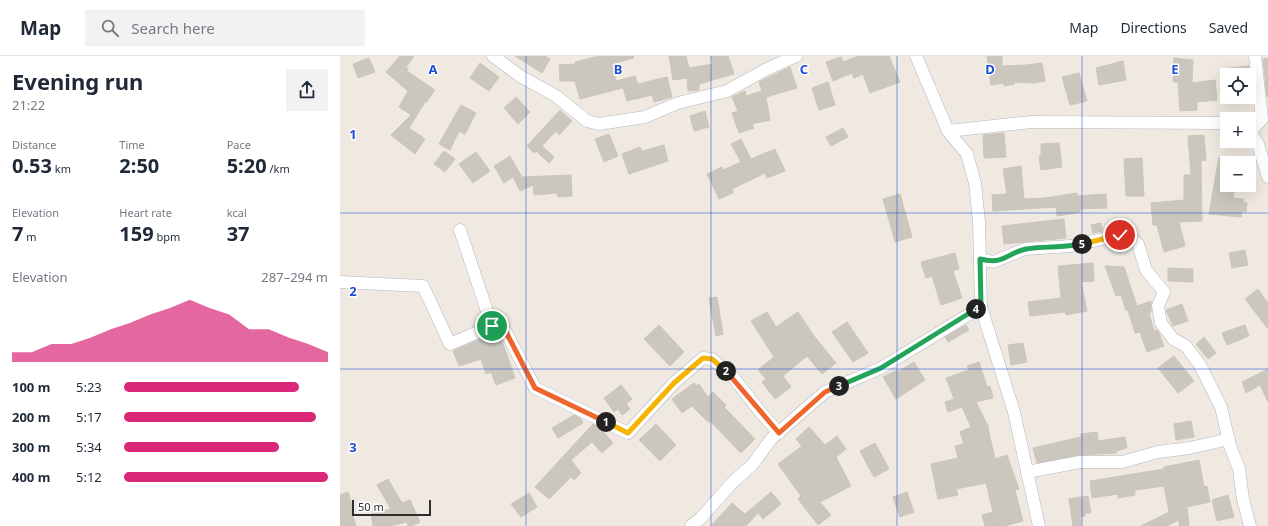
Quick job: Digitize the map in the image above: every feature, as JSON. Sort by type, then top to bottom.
[{"type":"street","points":[[493,56],[520,76],[556,96],[587,120],[599,124],[645,117],[678,103],[727,91],[767,69],[796,56]]},
{"type":"street","points":[[916,56],[948,131],[967,154],[975,183],[979,222],[981,307],[1014,412],[1039,526]]},
{"type":"street","points":[[1255,56],[1265,118],[1256,126]]},
{"type":"street","points":[[948,131],[1031,122],[1220,123]]},
{"type":"street","points":[[1256,141],[1268,177]]},
{"type":"street","points":[[460,230],[492,326]]},
{"type":"street","points":[[980,259],[993,262],[1025,249],[1071,246],[1120,235],[1132,238],[1138,244],[1146,270],[1164,292],[1158,306],[1161,323],[1174,339],[1186,346],[1200,365],[1221,407],[1229,439],[1239,469],[1243,499],[1250,526]]},
{"type":"street","points":[[340,282],[423,286],[450,344],[492,326],[506,332],[535,388],[628,433],[674,383],[703,358],[712,359],[733,377],[779,433]]},
{"type":"street","points":[[691,526],[700,519],[732,483],[752,465],[772,438],[825,392],[881,368],[981,307]]},
{"type":"street","points":[[1027,472],[1080,462],[1122,462],[1158,452],[1190,448],[1229,439]]},
{"type":"building","points":[[400,56],[414,56],[406,67],[408,69],[407,71],[435,90],[426,103],[425,102],[409,128],[425,139],[415,154],[391,135],[411,115],[399,107],[408,91],[386,72]]},
{"type":"building","points":[[515,56],[545,56],[550,59],[542,73]]},
{"type":"building","points":[[599,56],[633,56],[634,58],[612,64],[616,81],[635,76],[638,84],[667,77],[672,97],[654,102],[652,95],[627,101],[623,88],[580,99],[575,81],[560,81],[559,65],[576,64],[575,62]]},
{"type":"building","points":[[669,56],[686,56],[689,68],[713,64],[711,56],[728,56],[734,74],[699,84],[699,90],[688,91],[687,78],[673,80]]},
{"type":"building","points":[[858,56],[889,56],[900,82],[870,93],[863,74],[854,78],[852,73],[833,81],[826,62],[841,57],[843,62]]},
{"type":"building","points":[[987,56],[1002,56],[1002,66],[1042,63],[1045,81],[1034,83],[1014,82],[1015,84],[1004,86],[1004,83],[991,85]]},
{"type":"building","points":[[369,58],[375,72],[358,78],[353,64]]},
{"type":"building","points":[[1174,58],[1193,60],[1192,83],[1215,80],[1217,100],[1197,102],[1197,110],[1180,111],[1178,82],[1173,82]]},
{"type":"building","points":[[1268,58],[1268,97],[1267,97],[1263,59]]},
{"type":"building","points":[[1123,61],[1126,80],[1099,85],[1096,68]]},
{"type":"building","points":[[480,63],[499,77],[489,91],[470,78]]},
{"type":"building","points":[[1249,66],[1249,68],[1230,68]]},
{"type":"building","points":[[790,67],[797,88],[766,97],[770,120],[752,124],[754,128],[739,133],[732,113],[738,111],[732,97],[745,91],[746,96],[762,91],[759,82]]},
{"type":"building","points":[[1079,73],[1087,101],[1070,105],[1062,77]]},
{"type":"building","points":[[828,82],[835,105],[819,110],[812,88]]},
{"type":"building","points":[[516,97],[530,112],[518,124],[504,108]]},
{"type":"building","points":[[461,105],[476,113],[465,134],[459,131],[450,150],[439,144]]},
{"type":"building","points":[[560,110],[572,121],[559,135],[556,131],[542,146],[554,157],[549,163],[536,151],[534,153],[527,146]]},
{"type":"building","points":[[705,111],[709,127],[694,131],[690,116]]},
{"type":"building","points":[[843,128],[848,137],[831,146],[826,137]]},
{"type":"building","points":[[1004,133],[1006,157],[984,158],[983,135]]},
{"type":"building","points":[[609,134],[618,156],[604,162],[595,139]]},
{"type":"building","points":[[1204,135],[1206,160],[1201,161],[1202,221],[1179,222],[1185,246],[1164,252],[1157,225],[1153,225],[1151,203],[1184,200],[1184,175],[1191,175],[1188,136]]},
{"type":"building","points":[[741,139],[751,159],[775,149],[785,171],[767,178],[765,173],[732,189],[733,193],[719,199],[707,174],[722,167],[723,170],[741,162],[731,144]]},
{"type":"building","points":[[1059,143],[1062,167],[1041,170],[1039,156],[1041,156],[1041,144]]},
{"type":"building","points":[[664,145],[668,161],[629,174],[622,154],[640,147],[642,151]]},
{"type":"building","points":[[444,151],[455,159],[445,172],[434,164]]},
{"type":"building","points":[[476,152],[490,171],[473,183],[459,164]]},
{"type":"building","points":[[510,156],[522,177],[571,175],[572,196],[558,197],[557,193],[534,195],[533,185],[520,191],[513,177],[504,183],[494,166]]},
{"type":"building","points":[[1220,157],[1220,192],[1234,192],[1233,198],[1244,199],[1243,202],[1247,203],[1246,212],[1242,211],[1241,217],[1209,214]]},
{"type":"building","points":[[1142,158],[1144,196],[1126,196],[1124,159]]},
{"type":"building","points":[[1021,166],[1024,199],[1045,198],[1077,193],[1077,196],[1106,194],[1107,208],[1080,209],[1080,212],[1057,216],[1056,207],[993,211],[992,195],[1007,194],[1003,169]]},
{"type":"building","points":[[900,194],[912,237],[895,242],[883,199]]},
{"type":"building","points":[[1064,219],[1066,238],[1004,244],[1002,226]]},
{"type":"building","points":[[1101,223],[1102,231],[1093,233],[1091,225]]},
{"type":"building","points":[[1245,250],[1248,265],[1232,268],[1229,253]]},
{"type":"building","points":[[955,253],[959,269],[953,271],[962,298],[941,305],[932,276],[926,278],[921,262]]},
{"type":"building","points":[[1093,263],[1094,281],[1081,282],[1087,311],[1066,315],[1065,312],[1030,316],[1028,302],[1061,298],[1058,266]]},
{"type":"building","points":[[1105,266],[1124,267],[1137,306],[1151,301],[1151,312],[1149,313],[1154,331],[1157,330],[1159,333],[1164,346],[1147,352],[1140,332],[1135,333],[1128,310],[1126,311],[1121,295],[1116,296]]},
{"type":"building","points":[[1168,268],[1193,269],[1193,282],[1168,281]]},
{"type":"building","points":[[1258,289],[1268,303],[1268,329],[1245,299]]},
{"type":"building","points":[[717,297],[723,334],[716,336],[709,298]]},
{"type":"building","points":[[1182,304],[1188,321],[1173,326],[1166,310]]},
{"type":"building","points":[[767,312],[776,327],[798,312],[814,336],[836,363],[822,374],[807,356],[783,376],[791,387],[775,399],[762,382],[766,379],[758,370],[774,357],[751,321]]},
{"type":"building","points":[[847,322],[868,353],[853,362],[832,332]]},
{"type":"building","points":[[659,325],[684,352],[670,366],[644,339]]},
{"type":"building","points":[[966,325],[969,330],[948,342],[945,337]]},
{"type":"building","points":[[1245,325],[1249,336],[1227,345],[1222,333]]},
{"type":"building","points":[[492,334],[501,338],[515,378],[496,385],[491,372],[486,374],[481,359],[459,366],[453,351]]},
{"type":"building","points":[[1204,337],[1216,353],[1208,359],[1196,344]]},
{"type":"building","points":[[1023,343],[1027,362],[1011,365],[1008,345]]},
{"type":"building","points":[[1174,356],[1194,381],[1178,393],[1158,368]]},
{"type":"building","points":[[914,362],[925,380],[896,399],[883,377],[897,370],[898,372]]},
{"type":"building","points":[[979,362],[987,387],[990,386],[993,398],[976,402],[989,428],[995,459],[1007,455],[1019,489],[1015,490],[1023,521],[1004,526],[985,526],[982,515],[993,512],[986,483],[956,489],[958,495],[938,499],[931,464],[958,458],[955,446],[964,444],[960,432],[971,427],[962,407],[948,412],[945,402],[954,399],[946,378],[969,370],[967,366]]},
{"type":"building","points":[[1268,369],[1268,402],[1260,385],[1246,393],[1242,382]]},
{"type":"building","points":[[694,383],[696,386],[699,384],[708,397],[713,392],[726,405],[724,407],[755,439],[741,453],[710,421],[708,422],[692,406],[682,413],[672,399]]},
{"type":"building","points":[[621,385],[632,399],[626,404],[630,409],[622,415],[618,409],[614,412],[604,398]]},
{"type":"building","points":[[574,415],[580,418],[583,423],[558,438],[552,428]]},
{"type":"building","points":[[1191,421],[1194,437],[1176,440],[1174,424]]},
{"type":"building","points":[[593,424],[600,428],[613,443],[602,453],[592,442],[571,460],[581,473],[574,480],[571,477],[549,499],[535,487]]},
{"type":"building","points":[[656,424],[676,445],[660,461],[639,440]]},
{"type":"building","points":[[809,427],[825,445],[837,436],[846,449],[836,457],[851,486],[820,502],[831,515],[818,525],[798,499],[801,496],[778,464],[802,446],[796,439]]},
{"type":"building","points":[[1097,432],[1098,441],[1125,437],[1127,448],[1116,451],[1117,453],[1079,455],[1037,463],[1033,448],[1081,437],[1081,434]]},
{"type":"building","points":[[875,443],[889,469],[874,477],[860,451]]},
{"type":"building","points":[[1199,460],[1204,487],[1207,486],[1210,502],[1187,507],[1189,526],[1179,526],[1179,520],[1166,526],[1141,526],[1169,512],[1164,486],[1135,490],[1135,495],[1118,498],[1118,494],[1092,498],[1090,481],[1164,469],[1164,467]]},
{"type":"building","points":[[388,479],[402,503],[410,500],[420,522],[411,526],[408,526],[407,522],[389,526],[373,526],[371,514],[391,509],[377,485]]},
{"type":"building","points":[[348,492],[353,509],[351,510],[356,526],[340,526],[340,495]]},
{"type":"building","points":[[771,492],[781,504],[763,519],[758,513],[746,526],[711,526],[732,503],[745,514]]},
{"type":"building","points":[[907,492],[914,512],[900,517],[893,497]]},
{"type":"building","points":[[529,493],[537,507],[521,517],[511,504]]},
{"type":"building","points":[[1228,495],[1234,517],[1217,521],[1212,500]]},
{"type":"building","points":[[1088,496],[1091,513],[1085,513],[1085,516],[1080,517],[1081,526],[1073,526],[1069,499]]},
{"type":"route","points":[[492,326],[506,332],[535,388],[628,433],[674,383],[703,358],[712,359],[733,377],[779,433],[825,392],[881,368],[981,307],[980,259],[993,262],[1009,257],[1025,249],[1071,246],[1120,235]]}]
